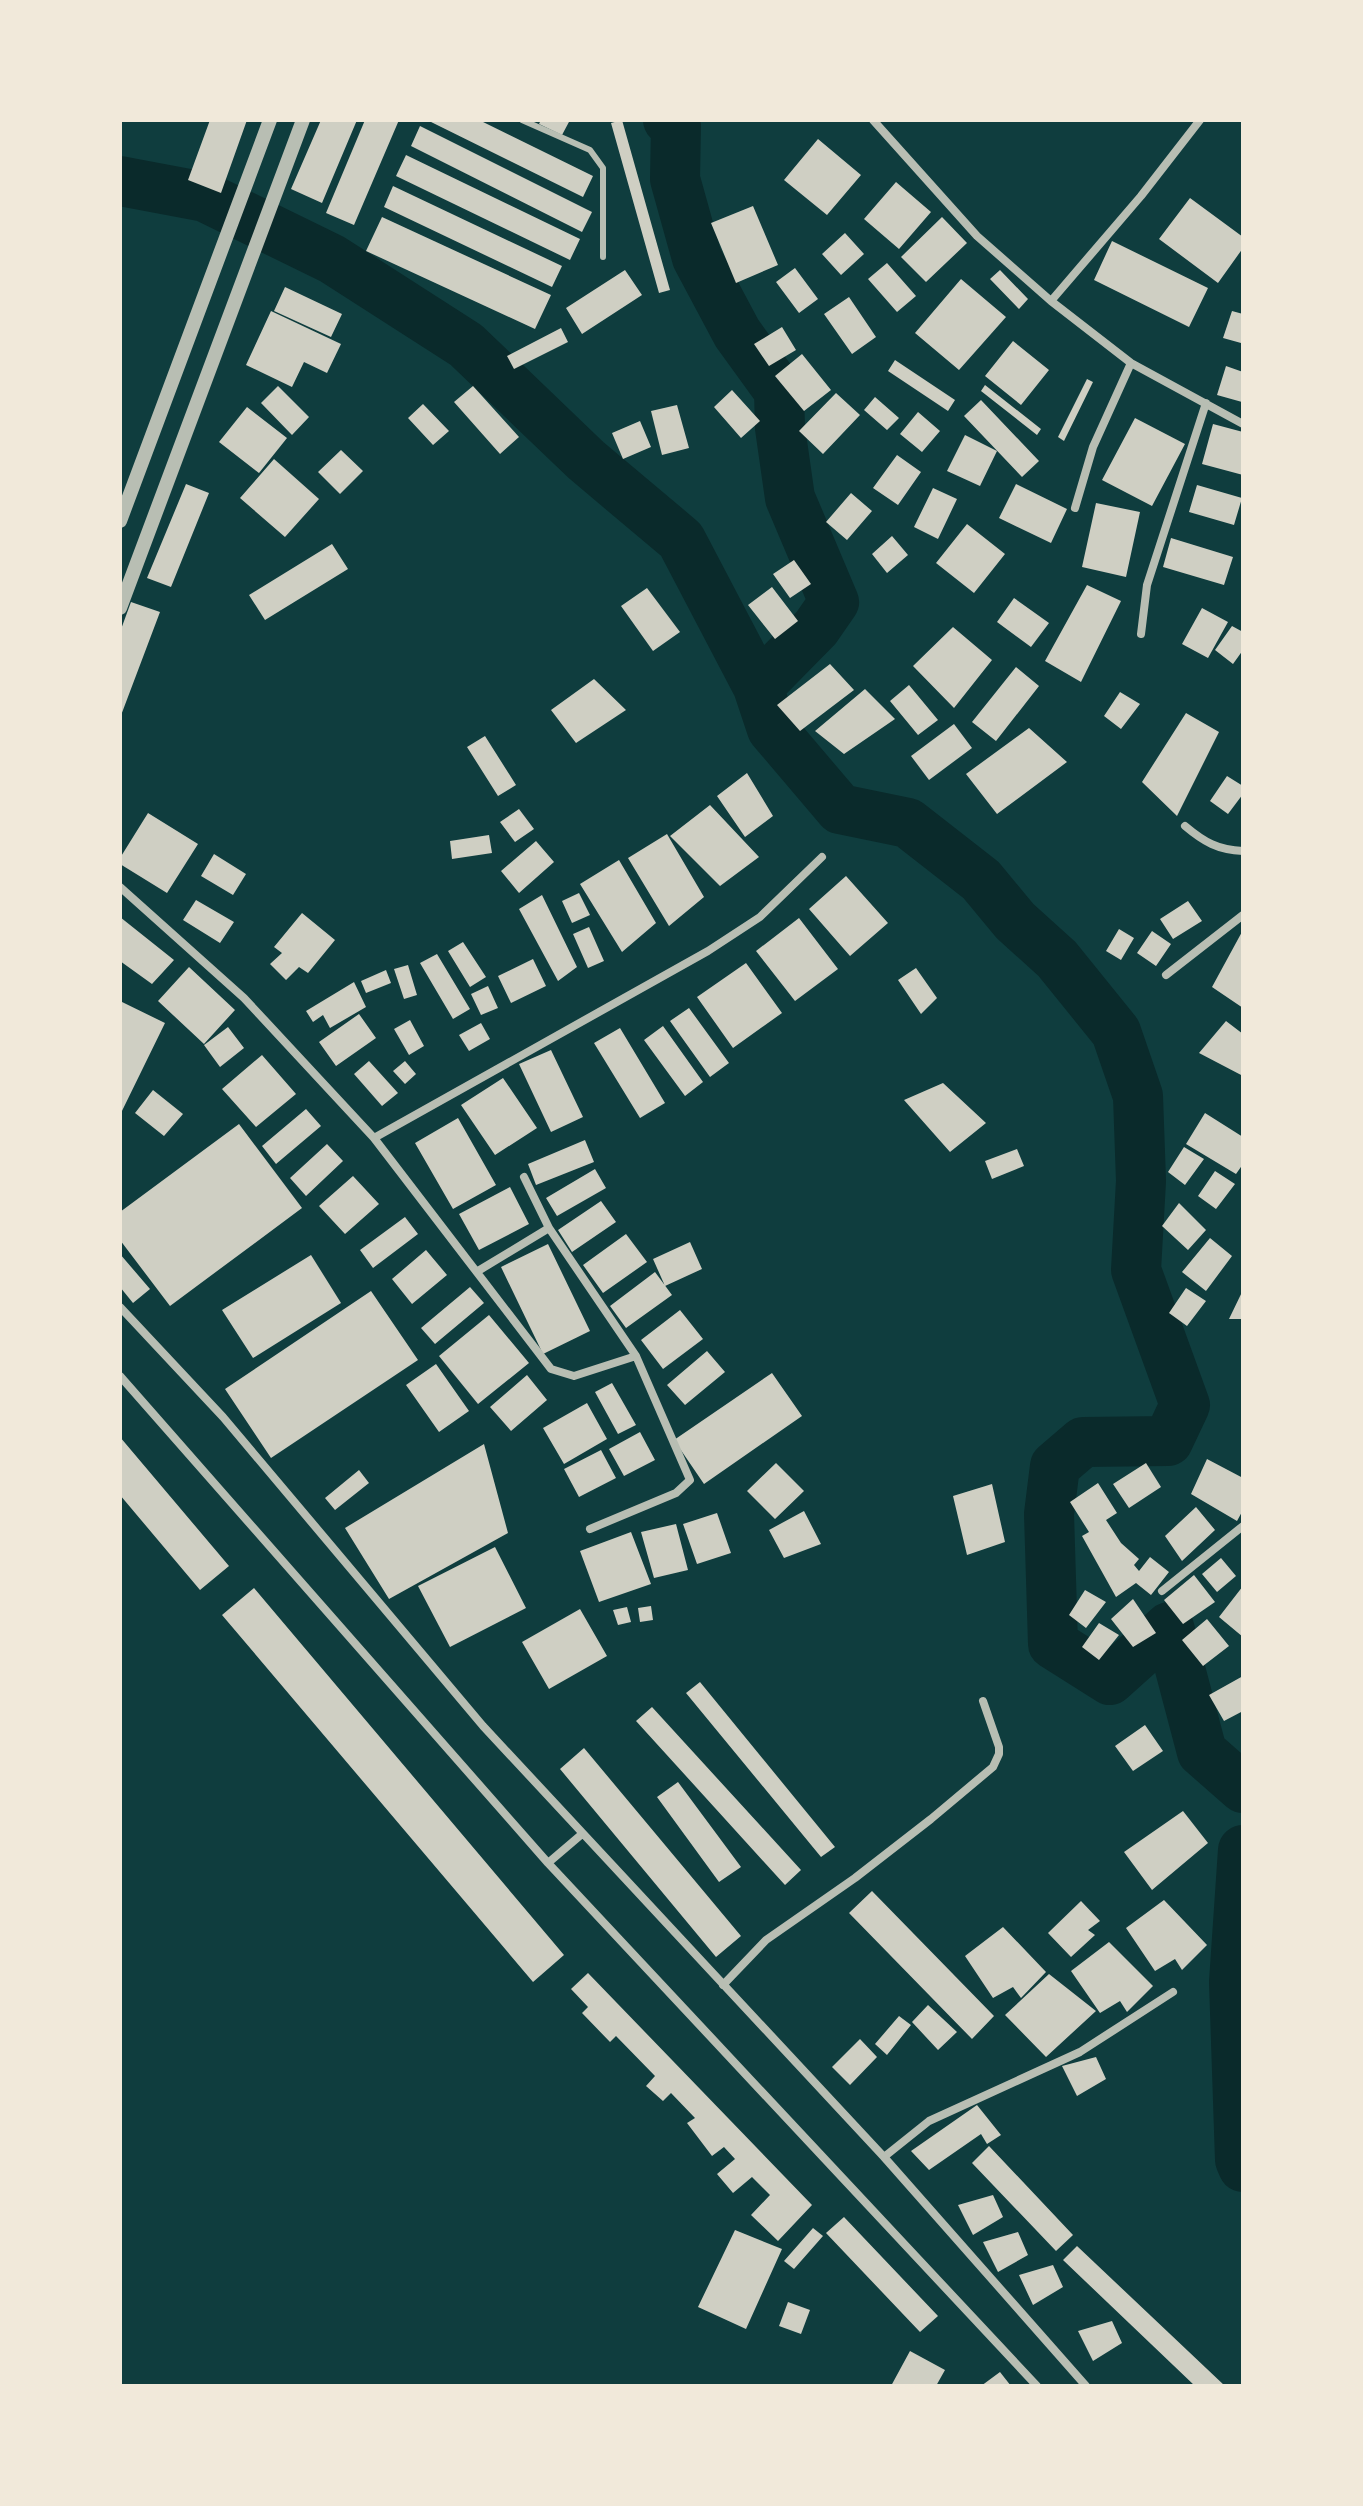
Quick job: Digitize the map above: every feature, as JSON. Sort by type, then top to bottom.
[{"type":"street","points":[[120,521],[270,120]]},
{"type":"street","points":[[120,608],[303,120]]},
{"type":"street","points":[[873,120],[977,236],[1051,301],[1131,363],[1243,424]]},
{"type":"street","points":[[1051,301],[1141,196],[1200,120]]},
{"type":"street","points":[[1075,508],[1093,447],[1131,363]]},
{"type":"street","points":[[1141,634],[1147,585],[1206,403]]},
{"type":"street","points":[[1185,826],[1205,843],[1224,850],[1243,851]]},
{"type":"street","points":[[374,1138],[708,951],[760,917],[822,857]]},
{"type":"street","points":[[120,887],[244,998],[374,1138],[551,1369],[574,1376],[636,1356]]},
{"type":"street","points":[[1166,975],[1243,915]]},
{"type":"street","points":[[524,1177],[549,1228],[636,1356],[690,1480],[676,1493],[590,1529]]},
{"type":"street","points":[[478,1271],[549,1228]]},
{"type":"street","points":[[120,1307],[223,1417],[483,1726],[884,2157],[1086,2386]]},
{"type":"street","points":[[120,1376],[548,1863],[1037,2386]]},
{"type":"street","points":[[1162,1591],[1243,1526]]},
{"type":"street","points":[[723,1985],[766,1940],[881,1858],[993,1767],[999,1747],[983,1701]]},
{"type":"street","points":[[548,1863],[582,1834]]},
{"type":"street","points":[[884,2157],[929,2121],[1080,2052],[1173,1992]]},
{"type":"lane","points":[[522,120],[590,150],[603,168],[603,257]]},
{"type":"building","points":[[210,120],[247,120],[221,193],[188,180]]},
{"type":"building","points":[[321,120],[357,120],[322,203],[291,189]]},
{"type":"building","points":[[365,120],[399,120],[354,225],[326,213]]},
{"type":"building","points":[[427,120],[479,120],[593,176],[583,197]]},
{"type":"building","points":[[541,120],[570,120],[562,135],[539,124]]},
{"type":"building","points":[[622,120],[670,290],[659,293],[611,123]]},
{"type":"building","points":[[420,126],[592,212],[582,232],[411,146]]},
{"type":"building","points":[[818,139],[861,175],[827,215],[784,180]]},
{"type":"building","points":[[406,155],[580,239],[570,260],[396,176]]},
{"type":"building","points":[[896,182],[931,212],[899,249],[864,219]]},
{"type":"building","points":[[393,186],[562,266],[552,287],[384,207]]},
{"type":"building","points":[[1190,198],[1243,237],[1243,248],[1218,283],[1159,239]]},
{"type":"building","points":[[753,206],[778,265],[736,283],[711,223]]},
{"type":"building","points":[[382,217],[551,295],[535,329],[366,251]]},
{"type":"building","points":[[942,217],[967,243],[926,282],[901,257]]},
{"type":"building","points":[[845,233],[864,254],[841,275],[822,254]]},
{"type":"building","points":[[1112,241],[1208,288],[1189,327],[1094,280]]},
{"type":"building","points":[[887,263],[916,296],[897,312],[868,279]]},
{"type":"building","points":[[795,268],[818,299],[799,313],[776,282]]},
{"type":"building","points":[[625,270],[642,295],[582,334],[566,308]]},
{"type":"building","points":[[1000,270],[1028,299],[1019,309],[990,279]]},
{"type":"building","points":[[961,279],[1006,317],[959,370],[915,333]]},
{"type":"building","points":[[285,287],[342,314],[331,337],[274,311]]},
{"type":"building","points":[[849,297],[876,337],[852,354],[824,314]]},
{"type":"building","points":[[271,311],[341,344],[327,373],[304,362],[292,387],[246,365]]},
{"type":"building","points":[[1232,311],[1243,314],[1241,343],[1223,338]]},
{"type":"building","points":[[782,327],[796,350],[769,366],[754,344]]},
{"type":"building","points":[[561,328],[568,342],[514,369],[507,356]]},
{"type":"building","points":[[1013,341],[1049,370],[1021,405],[985,376]]},
{"type":"building","points":[[802,354],[831,390],[804,411],[775,376]]},
{"type":"building","points":[[895,360],[955,400],[948,411],[888,371]]},
{"type":"building","points":[[1226,366],[1243,372],[1242,402],[1217,395]]},
{"type":"building","points":[[1087,379],[1093,382],[1064,441],[1058,437]]},
{"type":"building","points":[[985,385],[1041,429],[1037,435],[981,391]]},
{"type":"building","points":[[278,386],[309,417],[292,435],[261,403]]},
{"type":"building","points":[[473,386],[519,437],[500,454],[454,402]]},
{"type":"building","points":[[732,390],[760,421],[741,438],[714,407]]},
{"type":"building","points":[[836,393],[860,415],[823,454],[799,431]]},
{"type":"building","points":[[875,397],[899,418],[887,430],[864,410]]},
{"type":"building","points":[[981,400],[1039,461],[1022,477],[964,416]]},
{"type":"building","points":[[423,404],[449,431],[433,445],[408,418]]},
{"type":"building","points":[[677,405],[689,448],[662,455],[651,411]]},
{"type":"building","points":[[247,407],[287,438],[259,473],[219,442]]},
{"type":"building","points":[[918,412],[940,431],[922,452],[900,434]]},
{"type":"building","points":[[1135,418],[1185,444],[1152,506],[1102,480]]},
{"type":"building","points":[[640,421],[651,447],[623,459],[612,433]]},
{"type":"building","points":[[1213,424],[1243,432],[1243,475],[1202,464]]},
{"type":"building","points":[[965,435],[997,451],[980,486],[947,471]]},
{"type":"building","points":[[341,450],[363,471],[340,494],[318,472]]},
{"type":"building","points":[[897,455],[921,472],[898,505],[873,488]]},
{"type":"building","points":[[274,459],[319,499],[285,537],[240,498]]},
{"type":"building","points":[[186,484],[209,493],[171,587],[147,578]]},
{"type":"building","points":[[1016,484],[1067,509],[1051,543],[999,518]]},
{"type":"building","points":[[1197,485],[1242,498],[1234,525],[1189,512]]},
{"type":"building","points":[[933,488],[957,499],[938,539],[914,527]]},
{"type":"building","points":[[851,493],[872,511],[847,540],[826,522]]},
{"type":"building","points":[[1096,503],[1140,512],[1126,577],[1082,567]]},
{"type":"building","points":[[967,524],[1005,554],[974,593],[936,563]]},
{"type":"building","points":[[892,536],[908,555],[887,573],[872,554]]},
{"type":"building","points":[[1171,538],[1233,557],[1224,585],[1163,567]]},
{"type":"building","points":[[332,544],[348,569],[265,620],[249,595]]},
{"type":"building","points":[[794,560],[811,584],[790,598],[773,574]]},
{"type":"building","points":[[1087,585],[1121,601],[1081,682],[1045,661]]},
{"type":"building","points":[[772,587],[798,621],[775,639],[748,605]]},
{"type":"building","points":[[647,588],[680,632],[653,651],[621,606]]},
{"type":"building","points":[[1014,598],[1049,623],[1031,647],[997,622]]},
{"type":"building","points":[[131,602],[160,612],[120,718],[120,632]]},
{"type":"building","points":[[1202,608],[1228,622],[1208,658],[1182,644]]},
{"type":"building","points":[[1232,626],[1243,632],[1243,650],[1233,664],[1215,650]]},
{"type":"building","points":[[953,627],[992,660],[954,708],[913,666]]},
{"type":"building","points":[[830,664],[854,690],[800,731],[777,705]]},
{"type":"building","points":[[1016,667],[1039,686],[996,741],[972,722]]},
{"type":"building","points":[[594,679],[626,710],[576,743],[551,710]]},
{"type":"building","points":[[909,685],[938,720],[918,735],[890,701]]},
{"type":"building","points":[[865,689],[895,719],[844,754],[815,731]]},
{"type":"building","points":[[1120,692],[1140,704],[1121,729],[1104,716]]},
{"type":"building","points":[[1186,713],[1219,732],[1177,816],[1142,782]]},
{"type":"building","points":[[954,724],[972,748],[929,780],[911,756]]},
{"type":"building","points":[[1029,728],[1067,762],[997,814],[966,774]]},
{"type":"building","points":[[485,736],[516,785],[498,796],[467,747]]},
{"type":"building","points":[[747,773],[773,816],[745,837],[717,796]]},
{"type":"building","points":[[1227,776],[1243,786],[1243,794],[1228,814],[1210,801]]},
{"type":"building","points":[[710,805],[759,857],[720,886],[670,836]]},
{"type":"building","points":[[519,809],[534,829],[515,842],[500,822]]},
{"type":"building","points":[[148,813],[198,844],[167,893],[120,864],[120,858]]},
{"type":"building","points":[[667,834],[704,897],[669,926],[628,858]]},
{"type":"building","points":[[489,835],[492,853],[452,859],[450,841]]},
{"type":"building","points":[[536,841],[554,862],[519,893],[501,871]]},
{"type":"building","points":[[214,854],[246,874],[233,895],[201,876]]},
{"type":"building","points":[[619,860],[656,923],[622,952],[580,884]]},
{"type":"building","points":[[846,876],[888,923],[850,956],[809,909]]},
{"type":"building","points":[[579,893],[590,915],[572,923],[562,901]]},
{"type":"building","points":[[542,895],[577,967],[558,981],[519,909]]},
{"type":"building","points":[[196,900],[234,922],[220,943],[183,920]]},
{"type":"building","points":[[1188,901],[1202,921],[1173,939],[1160,919]]},
{"type":"building","points":[[302,913],[335,940],[308,973],[299,967],[286,980],[270,964],[282,953],[274,947]]},
{"type":"building","points":[[120,917],[174,960],[152,984],[120,961]]},
{"type":"building","points":[[799,918],[838,969],[795,1001],[756,951]]},
{"type":"building","points":[[589,927],[604,961],[588,968],[573,934]]},
{"type":"building","points":[[1119,929],[1134,938],[1121,960],[1106,951]]},
{"type":"building","points":[[1243,930],[1243,1008],[1212,987]]},
{"type":"building","points":[[1152,931],[1171,944],[1156,966],[1137,953]]},
{"type":"building","points":[[463,942],[486,977],[470,987],[448,951]]},
{"type":"building","points":[[437,954],[470,1009],[453,1019],[420,963]]},
{"type":"building","points":[[533,959],[546,986],[511,1003],[498,976]]},
{"type":"building","points":[[746,963],[782,1013],[733,1048],[697,997]]},
{"type":"building","points":[[408,965],[417,995],[404,999],[394,969]]},
{"type":"building","points":[[189,967],[235,1010],[204,1044],[158,1001]]},
{"type":"building","points":[[916,968],[937,998],[921,1014],[898,980]]},
{"type":"building","points":[[386,970],[391,983],[366,993],[361,981]]},
{"type":"building","points":[[354,982],[366,1007],[330,1028],[323,1015],[313,1022],[306,1011]]},
{"type":"building","points":[[488,986],[498,1008],[481,1015],[471,994]]},
{"type":"building","points":[[120,1001],[165,1023],[120,1115]]},
{"type":"building","points":[[689,1008],[729,1063],[710,1077],[670,1021]]},
{"type":"building","points":[[359,1014],[376,1038],[336,1066],[319,1042]]},
{"type":"building","points":[[410,1020],[424,1046],[409,1055],[394,1029]]},
{"type":"building","points":[[1226,1021],[1243,1034],[1243,1076],[1199,1053]]},
{"type":"building","points":[[481,1023],[490,1039],[469,1051],[459,1035]]},
{"type":"building","points":[[663,1026],[703,1082],[685,1096],[644,1040]]},
{"type":"building","points":[[228,1027],[244,1048],[220,1067],[204,1045]]},
{"type":"building","points":[[620,1028],[665,1103],[640,1118],[594,1043]]},
{"type":"building","points":[[551,1050],[583,1117],[551,1132],[519,1064]]},
{"type":"building","points":[[262,1055],[296,1094],[256,1127],[222,1089]]},
{"type":"building","points":[[369,1061],[398,1093],[382,1106],[354,1074]]},
{"type":"building","points":[[405,1061],[416,1074],[405,1084],[393,1071]]},
{"type":"building","points":[[503,1078],[537,1128],[495,1155],[461,1105]]},
{"type":"building","points":[[943,1083],[986,1123],[950,1152],[904,1100]]},
{"type":"building","points":[[153,1090],[183,1114],[164,1136],[135,1113]]},
{"type":"building","points":[[306,1109],[321,1126],[276,1164],[262,1146]]},
{"type":"building","points":[[1205,1113],[1243,1137],[1243,1164],[1236,1174],[1186,1144]]},
{"type":"building","points":[[458,1118],[496,1185],[453,1209],[415,1143]]},
{"type":"building","points":[[239,1124],[302,1208],[170,1306],[120,1240],[120,1212]]},
{"type":"building","points":[[585,1140],[594,1162],[536,1185],[528,1164]]},
{"type":"building","points":[[327,1144],[343,1161],[306,1196],[290,1178]]},
{"type":"building","points":[[1184,1147],[1204,1159],[1185,1185],[1168,1172]]},
{"type":"building","points":[[1017,1149],[1024,1166],[992,1179],[985,1161]]},
{"type":"building","points":[[595,1169],[606,1188],[557,1216],[546,1198]]},
{"type":"building","points":[[1215,1171],[1235,1184],[1216,1209],[1198,1196]]},
{"type":"building","points":[[353,1176],[379,1204],[345,1234],[319,1206]]},
{"type":"building","points":[[510,1187],[529,1224],[479,1250],[459,1214]]},
{"type":"building","points":[[601,1201],[616,1222],[572,1252],[558,1230]]},
{"type":"building","points":[[1179,1203],[1206,1230],[1188,1250],[1162,1226]]},
{"type":"building","points":[[405,1217],[418,1234],[373,1268],[360,1250]]},
{"type":"building","points":[[626,1234],[647,1262],[603,1293],[583,1265]]},
{"type":"building","points":[[1210,1238],[1232,1256],[1206,1291],[1182,1272]]},
{"type":"building","points":[[690,1242],[702,1269],[665,1286],[653,1259]]},
{"type":"building","points":[[548,1244],[590,1331],[543,1354],[501,1267]]},
{"type":"building","points":[[426,1250],[447,1275],[412,1304],[392,1279]]},
{"type":"building","points":[[120,1254],[150,1289],[133,1303],[120,1287]]},
{"type":"building","points":[[311,1255],[341,1303],[253,1358],[222,1310]]},
{"type":"building","points":[[655,1272],[672,1295],[626,1328],[610,1306]]},
{"type":"building","points":[[470,1287],[484,1303],[435,1344],[421,1328]]},
{"type":"building","points":[[1186,1288],[1206,1301],[1187,1326],[1169,1313]]},
{"type":"building","points":[[1243,1290],[1243,1319],[1229,1319]]},
{"type":"building","points":[[371,1291],[418,1360],[271,1458],[225,1389]]},
{"type":"building","points":[[680,1310],[703,1339],[663,1369],[641,1340]]},
{"type":"building","points":[[489,1315],[529,1363],[478,1404],[439,1356]]},
{"type":"building","points":[[707,1351],[725,1372],[685,1405],[667,1385]]},
{"type":"building","points":[[436,1364],[469,1411],[439,1432],[406,1385]]},
{"type":"building","points":[[772,1373],[802,1416],[704,1484],[674,1440]]},
{"type":"building","points":[[527,1375],[547,1400],[511,1431],[490,1407]]},
{"type":"building","points":[[612,1383],[636,1425],[618,1434],[595,1392]]},
{"type":"building","points":[[587,1403],[607,1439],[564,1464],[543,1428]]},
{"type":"building","points":[[640,1432],[655,1460],[624,1476],[609,1449]]},
{"type":"building","points":[[120,1437],[229,1566],[200,1590],[120,1495]]},
{"type":"building","points":[[484,1444],[508,1533],[389,1599],[345,1528]]},
{"type":"building","points":[[601,1450],[616,1478],[579,1497],[564,1469]]},
{"type":"building","points":[[1207,1459],[1243,1478],[1243,1510],[1237,1521],[1191,1494]]},
{"type":"building","points":[[776,1463],[804,1491],[775,1519],[747,1491]]},
{"type":"building","points":[[1146,1463],[1161,1487],[1129,1508],[1113,1484]]},
{"type":"building","points":[[359,1470],[369,1483],[335,1510],[325,1498]]},
{"type":"building","points":[[1098,1483],[1117,1513],[1106,1520],[1121,1543],[1139,1559],[1134,1565],[1139,1571],[1150,1557],[1169,1572],[1151,1595],[1136,1583],[1116,1597],[1082,1536],[1089,1532],[1070,1502]]},
{"type":"building","points":[[992,1484],[1005,1542],[967,1555],[953,1496]]},
{"type":"building","points":[[1196,1507],[1215,1530],[1182,1561],[1165,1536]]},
{"type":"building","points":[[804,1511],[821,1544],[784,1558],[769,1530]]},
{"type":"building","points":[[717,1513],[731,1553],[697,1564],[683,1524]]},
{"type":"building","points":[[676,1524],[688,1570],[654,1578],[641,1532]]},
{"type":"building","points":[[631,1532],[651,1584],[599,1602],[580,1551]]},
{"type":"building","points":[[495,1547],[526,1608],[450,1647],[418,1586]]},
{"type":"building","points":[[1221,1558],[1236,1576],[1217,1592],[1202,1574]]},
{"type":"building","points":[[1194,1575],[1215,1602],[1183,1624],[1164,1600]]},
{"type":"building","points":[[1243,1586],[1243,1637],[1219,1617]]},
{"type":"building","points":[[254,1588],[564,1955],[533,1982],[222,1615]]},
{"type":"building","points":[[1085,1590],[1106,1602],[1086,1628],[1069,1615]]},
{"type":"building","points":[[1133,1599],[1156,1633],[1133,1647],[1111,1619]]},
{"type":"building","points":[[651,1606],[653,1620],[640,1622],[638,1608]]},
{"type":"building","points":[[627,1607],[631,1622],[618,1625],[613,1610]]},
{"type":"building","points":[[580,1609],[607,1656],[549,1689],[522,1642]]},
{"type":"building","points":[[1207,1619],[1229,1646],[1203,1666],[1182,1640]]},
{"type":"building","points":[[1099,1623],[1119,1635],[1099,1660],[1082,1647]]},
{"type":"building","points":[[1243,1676],[1243,1711],[1224,1721],[1209,1695]]},
{"type":"building","points":[[700,1682],[835,1847],[821,1857],[686,1693]]},
{"type":"building","points":[[652,1707],[801,1870],[785,1885],[636,1721]]},
{"type":"building","points":[[1145,1725],[1163,1751],[1133,1771],[1115,1746]]},
{"type":"building","points":[[584,1748],[741,1936],[716,1957],[560,1769]]},
{"type":"building","points":[[678,1782],[741,1867],[719,1882],[657,1797]]},
{"type":"building","points":[[1183,1811],[1208,1843],[1152,1890],[1124,1852]]},
{"type":"building","points":[[872,1891],[994,2016],[972,2039],[849,1913]]},
{"type":"building","points":[[1164,1900],[1207,1945],[1182,1970],[1175,1959],[1155,1971],[1126,1928]]},
{"type":"building","points":[[1081,1901],[1100,1921],[1088,1930],[1095,1935],[1071,1957],[1048,1933]]},
{"type":"building","points":[[1003,1927],[1046,1972],[1021,1998],[1013,1987],[993,1998],[965,1956]]},
{"type":"building","points":[[1109,1942],[1153,1986],[1127,2012],[1120,2001],[1100,2013],[1071,1971]]},
{"type":"building","points":[[588,1973],[812,2205],[778,2241],[751,2215],[770,2195],[752,2177],[733,2193],[717,2174],[735,2159],[724,2147],[712,2156],[687,2123],[695,2118],[671,2093],[663,2101],[646,2086],[655,2076],[616,2036],[610,2042],[582,2013],[588,2007],[571,1989]]},
{"type":"building","points":[[1049,1974],[1096,2011],[1046,2057],[1005,2015]]},
{"type":"building","points":[[928,2005],[957,2032],[938,2050],[912,2022]]},
{"type":"building","points":[[899,2016],[911,2025],[887,2055],[875,2044]]},
{"type":"building","points":[[860,2039],[877,2057],[850,2085],[832,2067]]},
{"type":"building","points":[[1096,2057],[1106,2079],[1077,2096],[1062,2066]]},
{"type":"building","points":[[977,2105],[1001,2135],[987,2144],[981,2134],[929,2170],[911,2151]]},
{"type":"building","points":[[989,2146],[1073,2235],[1056,2251],[972,2163]]},
{"type":"building","points":[[993,2195],[1003,2217],[973,2235],[958,2205]]},
{"type":"building","points":[[844,2217],[938,2316],[920,2332],[826,2233]]},
{"type":"building","points":[[813,2228],[823,2236],[794,2269],[784,2261]]},
{"type":"building","points":[[735,2230],[782,2249],[746,2329],[698,2307]]},
{"type":"building","points":[[1018,2232],[1028,2255],[998,2272],[983,2242]]},
{"type":"building","points":[[1077,2246],[1225,2386],[1195,2386],[1063,2260]]},
{"type":"building","points":[[1053,2265],[1063,2287],[1033,2305],[1019,2275]]},
{"type":"building","points":[[788,2302],[810,2310],[801,2334],[779,2326]]},
{"type":"building","points":[[1112,2321],[1122,2343],[1093,2361],[1078,2331]]},
{"type":"building","points":[[910,2351],[945,2370],[936,2386],[891,2386]]},
{"type":"building","points":[[1000,2372],[1011,2386],[981,2386]]},
{"type":"waterway","points":[[668,120],[676,125],[675,179],[697,258],[737,333],[779,391],[780,428],[790,498],[834,602],[816,628],[758,687],[772,729],[840,809],[908,823],[981,880],[1015,921],[1057,959],[1116,1032],[1138,1096],[1141,1181],[1136,1270],[1185,1405],[1168,1441],[1083,1442],[1055,1466],[1049,1514],[1053,1644],[1110,1680],[1169,1627],[1202,1752],[1243,1788]]},
{"type":"waterway","points":[[120,181],[205,197],[332,259],[466,345],[586,460],[681,540],[758,687]]},
{"type":"waterway","points":[[1243,1850],[1234,1982],[1240,2160],[1243,2167]]}]
